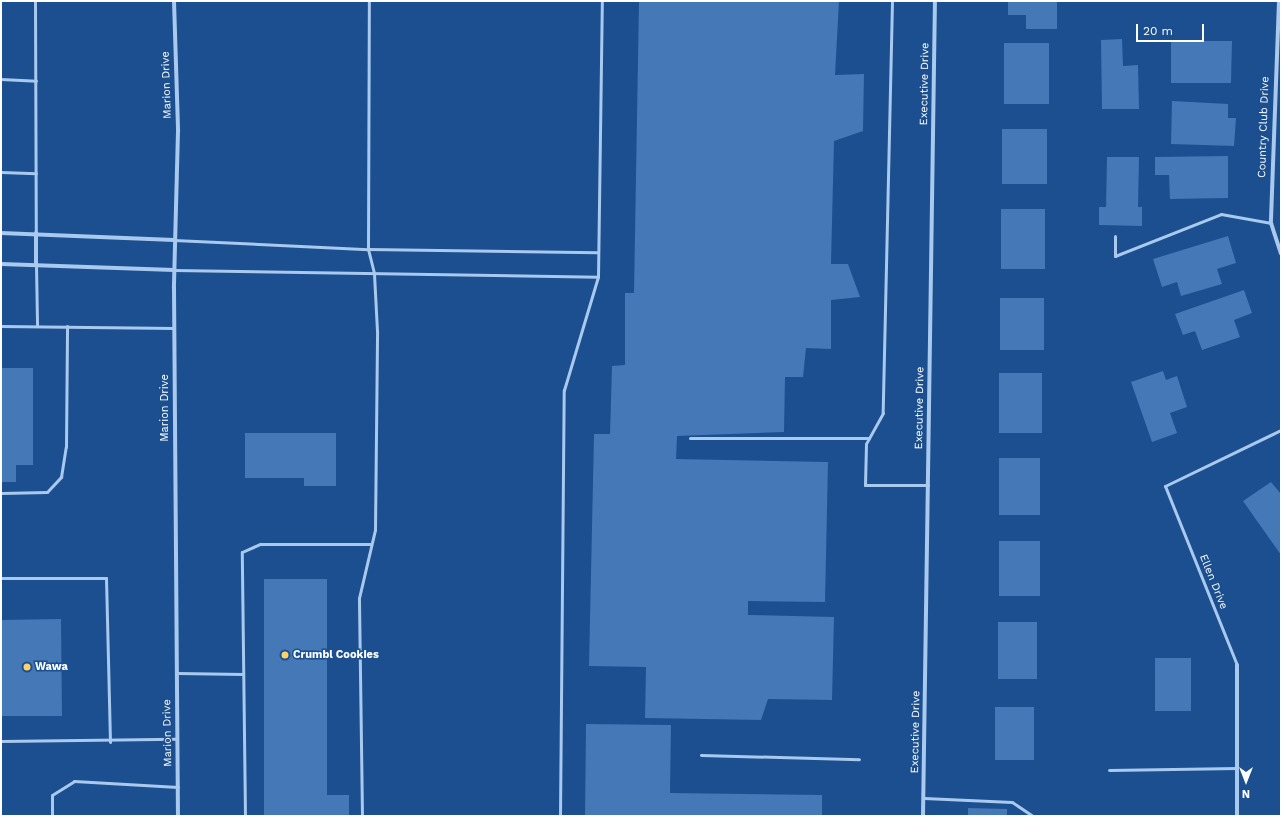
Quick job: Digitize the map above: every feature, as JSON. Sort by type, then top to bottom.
[{"type":"street","name":"Marion Drive","points":[[174,1],[178,131],[174,240],[178,816]]},
{"type":"street","name":"Executive Drive","points":[[923,816],[935,1]]},
{"type":"street","name":"Country Club Drive","points":[[1280,1],[1281,11],[1273,101],[1271,223],[1281,253]]},
{"type":"street","points":[[1,233],[36,232],[174,240]]},
{"type":"street","points":[[36,232],[36,265]]},
{"type":"street","points":[[1,264],[174,270]]},
{"type":"street","name":"Ellen Drive","points":[[1237,666],[1237,816]]},
{"type":"lane","points":[[36,1],[36,232]]},
{"type":"lane","points":[[362,816],[359,598],[374,530],[377,331],[374,273],[368,249],[369,1]]},
{"type":"lane","points":[[560,816],[564,390],[598,277],[597,252],[602,1]]},
{"type":"lane","points":[[892,1],[883,413],[869,438],[865,485],[928,485]]},
{"type":"lane","points":[[1,79],[36,81]]},
{"type":"lane","points":[[1,172],[36,173]]},
{"type":"lane","points":[[1116,236],[1115,256],[1220,214],[1271,223]]},
{"type":"lane","points":[[174,240],[368,249],[597,252]]},
{"type":"lane","points":[[36,265],[38,325]]},
{"type":"lane","points":[[174,270],[598,277]]},
{"type":"lane","points":[[1,326],[38,325],[174,328]]},
{"type":"lane","points":[[1,493],[47,492],[61,477],[66,447],[67,326]]},
{"type":"lane","name":"Ellen Drive","points":[[1237,666],[1165,486],[1281,430]]},
{"type":"lane","points":[[690,438],[869,438]]},
{"type":"lane","points":[[245,816],[242,552],[260,544],[371,544]]},
{"type":"lane","points":[[1,578],[106,578],[110,742]]},
{"type":"lane","points":[[177,673],[243,674]]},
{"type":"lane","points":[[1,741],[110,742],[177,740]]},
{"type":"lane","points":[[701,755],[859,759]]},
{"type":"lane","points":[[1108,770],[1237,768]]},
{"type":"lane","points":[[52,816],[52,795],[74,781],[178,787]]},
{"type":"lane","points":[[924,798],[1012,802],[1033,816]]},
{"type":"building","points":[[639,1],[839,1],[835,75],[864,74],[863,131],[834,141],[831,264],[848,264],[860,297],[831,300],[831,349],[806,348],[803,377],[785,377],[784,432],[677,436],[676,459],[828,462],[825,602],[748,601],[748,615],[834,617],[832,700],[768,699],[761,720],[645,718],[646,667],[589,666],[594,434],[610,434],[612,366],[625,365],[625,293],[634,293]]},
{"type":"building","points":[[1008,1],[1057,1],[1057,29],[1026,29],[1026,15],[1008,15]]},
{"type":"building","points":[[1122,39],[1123,66],[1138,65],[1139,109],[1102,109],[1101,40]]},
{"type":"building","points":[[1171,41],[1232,41],[1231,83],[1171,83]]},
{"type":"building","points":[[1004,43],[1049,43],[1049,104],[1004,104]]},
{"type":"building","points":[[1172,101],[1228,104],[1228,118],[1236,118],[1234,146],[1171,144]]},
{"type":"building","points":[[1002,129],[1047,129],[1047,184],[1002,184]]},
{"type":"building","points":[[1228,156],[1228,198],[1170,199],[1169,175],[1155,175],[1155,157]]},
{"type":"building","points":[[1107,157],[1139,157],[1138,207],[1142,207],[1142,226],[1099,225],[1099,207],[1106,207]]},
{"type":"building","points":[[1001,209],[1045,209],[1045,269],[1001,269]]},
{"type":"building","points":[[1228,236],[1236,263],[1217,269],[1222,284],[1181,296],[1177,282],[1162,287],[1153,259]]},
{"type":"building","points":[[1244,290],[1252,313],[1234,320],[1240,337],[1202,350],[1195,331],[1183,335],[1175,314]]},
{"type":"building","points":[[1000,298],[1044,298],[1044,350],[1000,350]]},
{"type":"building","points":[[1,368],[33,368],[33,465],[16,465],[16,482],[1,482]]},
{"type":"building","points":[[1163,371],[1166,380],[1177,376],[1187,407],[1170,413],[1177,433],[1152,442],[1131,382]]},
{"type":"building","points":[[999,373],[1042,373],[1042,433],[999,433]]},
{"type":"building","points":[[245,433],[336,433],[336,486],[304,486],[304,478],[245,478]]},
{"type":"building","points":[[999,458],[1040,458],[1040,515],[999,515]]},
{"type":"building","points":[[1271,482],[1281,494],[1281,555],[1243,501]]},
{"type":"building","points":[[999,541],[1040,541],[1040,596],[999,596]]},
{"type":"building","points":[[264,579],[327,579],[327,795],[349,795],[349,816],[264,816]]},
{"type":"building","points":[[61,619],[62,716],[1,716],[1,620]]},
{"type":"building","points":[[998,622],[1037,622],[1037,679],[998,679]]},
{"type":"building","points":[[1155,658],[1191,658],[1191,711],[1155,711]]},
{"type":"building","points":[[995,707],[1034,707],[1034,760],[995,760]]},
{"type":"building","points":[[586,724],[671,725],[670,793],[822,795],[822,816],[585,816]]},
{"type":"building","points":[[968,808],[1007,809],[1007,816],[968,816]]},
{"type":"place","name":"Crumbl Cookies","points":[[285,655]]},
{"type":"place","name":"Wawa","points":[[27,667]]}]
